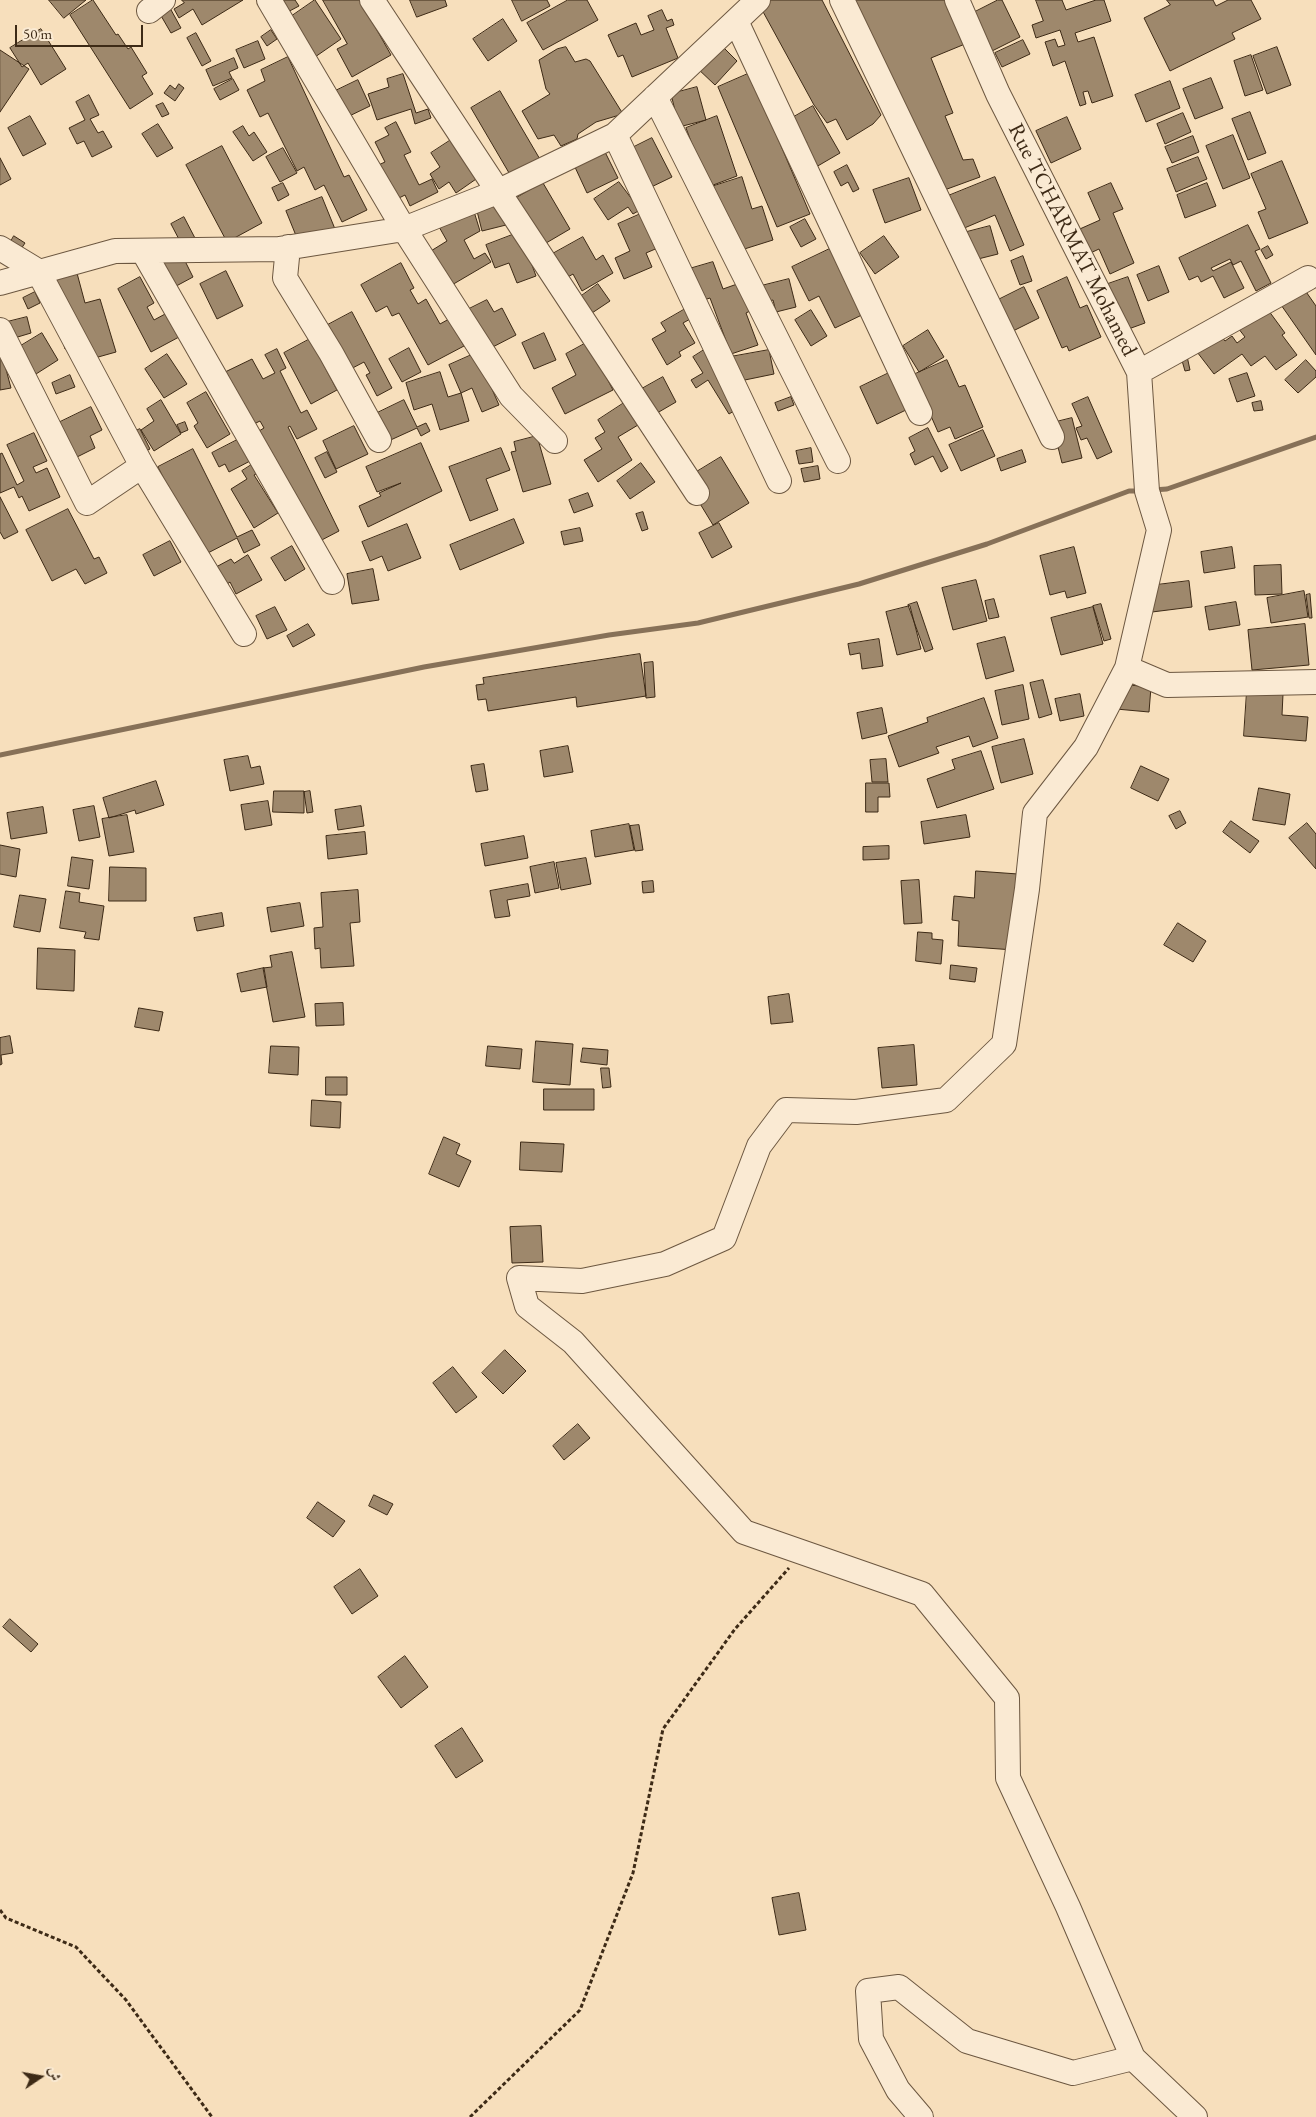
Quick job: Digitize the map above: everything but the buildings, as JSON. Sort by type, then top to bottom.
[{"type":"street","points":[[269,0],[404,229],[511,396],[555,441]]},
{"type":"street","points":[[372,0],[697,493]]},
{"type":"street","points":[[0,284],[115,251],[288,248],[404,229],[497,192],[615,135],[758,0]]},
{"type":"street","points":[[842,0],[1052,437]]},
{"type":"street","name":"Rue TCHARMAT Mohamed","points":[[802,1553],[744,1532],[573,1342],[527,1306],[519,1278],[582,1282],[665,1264],[724,1238],[759,1146],[786,1110],[856,1112],[946,1100],[1004,1044],[1027,889],[1035,813],[1086,747],[1127,668],[1159,530],[1147,491],[1139,372],[998,94],[956,0]]},
{"type":"street","points":[[736,21],[920,413]]},
{"type":"street","points":[[655,97],[838,462]]},
{"type":"street","points":[[615,135],[779,481]]},
{"type":"street","points":[[0,248],[38,272],[142,466],[244,634]]},
{"type":"street","points":[[288,248],[285,278],[331,353],[379,440]]},
{"type":"street","points":[[143,251],[332,582]]},
{"type":"street","points":[[1139,372],[1308,278]]},
{"type":"street","points":[[0,330],[87,503],[142,466]]},
{"type":"street","points":[[1127,668],[1166,686],[1316,682]]},
{"type":"street","points":[[802,1553],[922,1594],[1007,1698],[1008,1778],[1068,1907],[1133,2058],[1195,2117]]},
{"type":"street","points":[[921,2117],[898,2090],[871,2039],[868,1991],[899,1987],[967,2041],[1073,2072],[1133,2058]]},
{"type":"path","points":[[470,2117],[580,2010],[633,1873],[663,1729],[736,1629],[802,1553]]},
{"type":"path","points":[[0,1910],[6,1918],[76,1947],[126,2000],[212,2117]]},
{"type":"waterway","points":[[1153,490],[1167,489],[1316,437]]},
{"type":"waterway","points":[[0,755],[424,667],[609,635],[698,623],[859,584],[987,544],[1129,491],[1142,491]]}]
